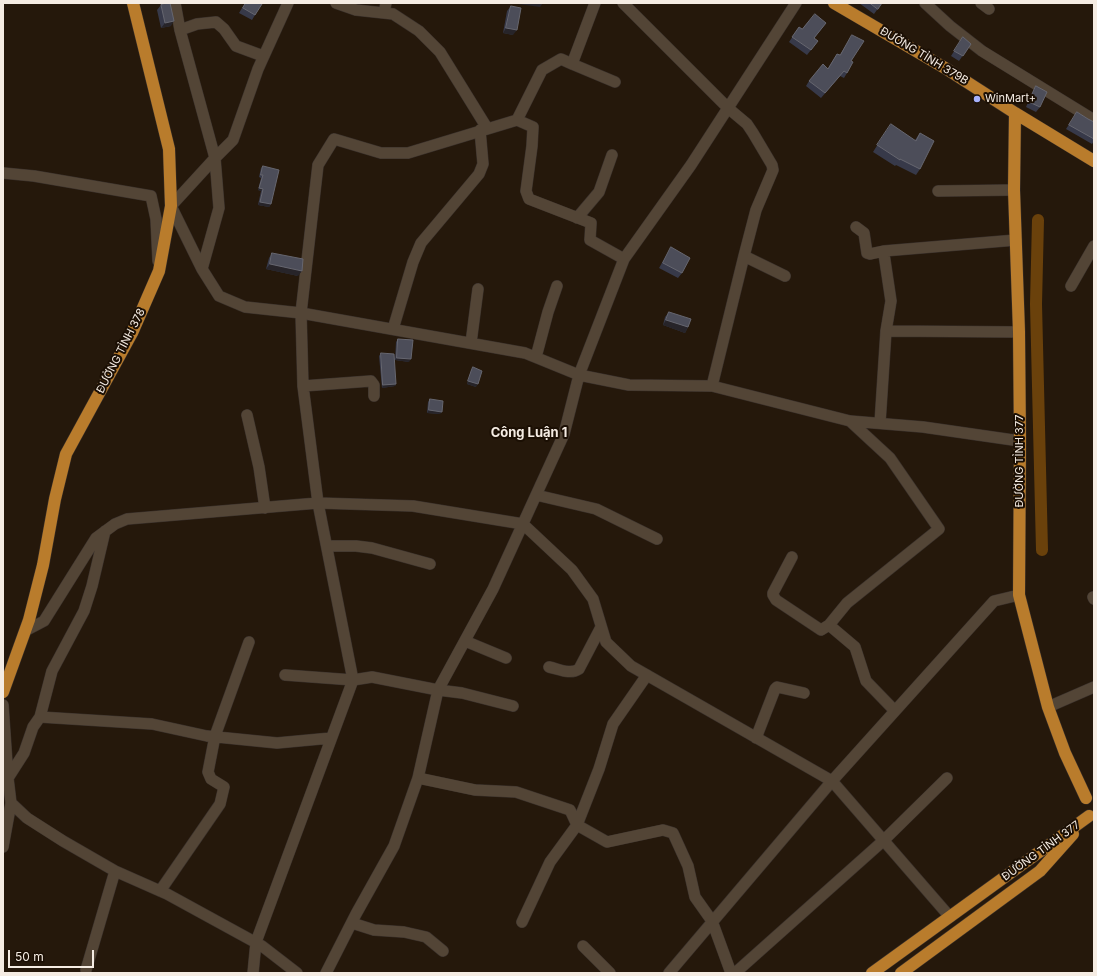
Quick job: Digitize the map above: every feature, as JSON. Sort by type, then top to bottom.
[{"type":"main road","name":"ĐƯỜNG TỈNH 378","points":[[3,692],[29,620],[43,565],[55,499],[66,454],[132,333],[159,271],[171,206],[169,149],[133,3]]},
{"type":"main road","name":"ĐƯỜNG TỈNH 379B","points":[[834,3],[945,68],[1015,114],[1094,161]]},
{"type":"main road","name":"ĐƯỜNG TỈNH 377","points":[[1015,114],[1014,190],[1019,332],[1020,441],[1019,595],[1048,707],[1065,753],[1090,795],[1084,804],[1085,810],[1092,818]]},
{"type":"main road","name":"ĐƯỜNG TỈNH 377","points":[[872,973],[1092,818]]},
{"type":"main road","name":"ĐƯỜNG TỈNH 377","points":[[901,973],[1040,871],[1092,818]]},
{"type":"street","points":[[175,3],[180,30],[215,158],[219,208],[202,270]]},
{"type":"street","points":[[288,3],[263,56],[233,140],[171,206],[202,270],[219,296],[245,306],[301,313],[525,353],[579,374],[629,385],[712,386],[850,421],[923,427],[1020,441]]},
{"type":"street","points":[[336,3],[356,10],[385,8],[420,31],[440,52],[484,129],[483,164],[479,174],[421,243],[413,262],[394,329]]},
{"type":"street","points":[[572,64],[595,3]]},
{"type":"street","points":[[623,3],[728,108],[747,124],[772,165],[773,170],[756,210],[712,386]]},
{"type":"street","points":[[326,973],[394,846],[418,778],[438,690],[466,641],[492,589],[564,434],[579,374],[624,259],[691,165],[796,3]]},
{"type":"street","points":[[931,5],[950,26],[982,51],[1094,120]]},
{"type":"street","points":[[180,30],[197,24],[216,22],[224,28],[236,46],[263,56]]},
{"type":"street","points":[[517,120],[542,70],[561,59],[615,82]]},
{"type":"street","points":[[253,973],[256,942],[353,680],[318,503],[303,386],[301,313],[318,165],[334,139],[381,153],[408,153],[517,120],[533,127],[526,192],[529,199],[591,223],[590,240],[624,259]]},
{"type":"street","points":[[577,218],[599,192],[612,155]]},
{"type":"street","points":[[3,173],[34,176],[151,196],[156,219],[159,271]]},
{"type":"street","points":[[938,191],[1014,190]]},
{"type":"street","points":[[856,227],[864,233],[867,253],[870,254],[884,251],[1016,240]]},
{"type":"street","points":[[1070,286],[1094,246]]},
{"type":"street","points":[[880,423],[886,331],[891,301],[884,251]]},
{"type":"street","points":[[744,256],[785,276]]},
{"type":"street","points":[[536,357],[548,312],[557,286]]},
{"type":"street","points":[[471,343],[478,289]]},
{"type":"street","points":[[886,331],[1019,332]]},
{"type":"street","points":[[303,386],[371,381],[374,385],[374,396]]},
{"type":"street","points":[[247,414],[265,508]]},
{"type":"street","points":[[792,556],[773,593],[774,598],[818,629],[823,629],[847,603],[939,529],[890,458],[850,421]]},
{"type":"street","points":[[536,496],[596,509],[657,539]]},
{"type":"street","points":[[25,631],[44,621],[96,538],[115,524],[128,519],[318,503],[413,506],[523,524],[572,570],[593,599],[606,642],[631,666],[832,781],[950,918]]},
{"type":"street","points":[[8,778],[24,753],[33,727],[40,717],[52,671],[84,611],[106,531]]},
{"type":"street","points":[[326,546],[372,548],[430,564]]},
{"type":"street","points":[[670,973],[712,921],[832,781],[994,601],[1019,595]]},
{"type":"street","points":[[829,624],[855,647],[866,681],[895,710]]},
{"type":"street","points":[[549,667],[569,672],[579,669],[601,627]]},
{"type":"street","points":[[466,641],[506,658]]},
{"type":"street","points":[[160,891],[220,804],[224,787],[211,780],[208,772],[215,736],[249,642]]},
{"type":"street","points":[[285,675],[353,680],[372,677],[438,690],[462,693],[513,706]]},
{"type":"street","points":[[522,922],[550,862],[577,825],[599,769],[613,724],[647,675]]},
{"type":"street","points":[[756,738],[777,687],[804,693]]},
{"type":"street","points":[[1048,707],[1094,687]]},
{"type":"street","points":[[3,705],[11,803],[3,847]]},
{"type":"street","points":[[40,717],[152,724],[215,736],[277,743],[331,738]]},
{"type":"street","points":[[418,778],[475,790],[516,792],[570,810],[577,825],[607,842],[663,830],[673,833],[688,866],[695,897],[712,921],[730,973]]},
{"type":"street","points":[[736,973],[884,841],[947,778]]},
{"type":"street","points":[[11,803],[27,818],[63,841],[115,871],[160,891],[256,942],[297,973]]},
{"type":"street","points":[[86,970],[115,871]]},
{"type":"street","points":[[352,923],[374,930],[404,932],[426,937],[443,951]]},
{"type":"street","points":[[583,946],[610,973]]},
{"type":"building","points":[[170,3],[174,21],[165,23],[161,5]]},
{"type":"building","points":[[246,3],[262,4],[255,15],[243,8]]},
{"type":"building","points":[[870,3],[882,3],[878,9]]},
{"type":"building","points":[[511,6],[521,8],[517,30],[506,28]]},
{"type":"building","points":[[815,14],[826,23],[814,38],[818,41],[811,50],[792,37],[799,27],[802,29]]},
{"type":"building","points":[[852,35],[864,41],[851,61],[853,62],[847,73],[844,71],[825,93],[809,81],[823,64],[828,69],[837,54],[840,55]]},
{"type":"building","points":[[963,37],[971,44],[963,56],[954,51]]},
{"type":"building","points":[[1036,86],[1047,92],[1040,107],[1029,102]]},
{"type":"building","points":[[1077,112],[1094,122],[1094,139],[1069,125]]},
{"type":"building","points":[[891,124],[916,141],[920,133],[934,141],[920,169],[900,160],[877,145]]},
{"type":"building","points":[[263,166],[279,170],[271,204],[260,202],[263,189],[259,188],[263,175],[261,175]]},
{"type":"building","points":[[671,247],[690,258],[682,273],[663,263]]},
{"type":"building","points":[[272,253],[303,259],[302,271],[270,264]]},
{"type":"building","points":[[669,312],[691,319],[688,327],[666,320]]},
{"type":"building","points":[[398,339],[413,340],[411,359],[397,358]]},
{"type":"building","points":[[381,353],[394,354],[396,384],[383,385]]},
{"type":"building","points":[[473,367],[482,371],[478,384],[468,381]]},
{"type":"building","points":[[430,399],[443,401],[442,412],[429,410]]},
{"type":"waterway","points":[[1038,220],[1036,304],[1042,550]]},
{"type":"place","name":"WinMart+","points":[[977,99]]},
{"type":"district","name":"Công Luận 1","points":[[529,433]]}]
